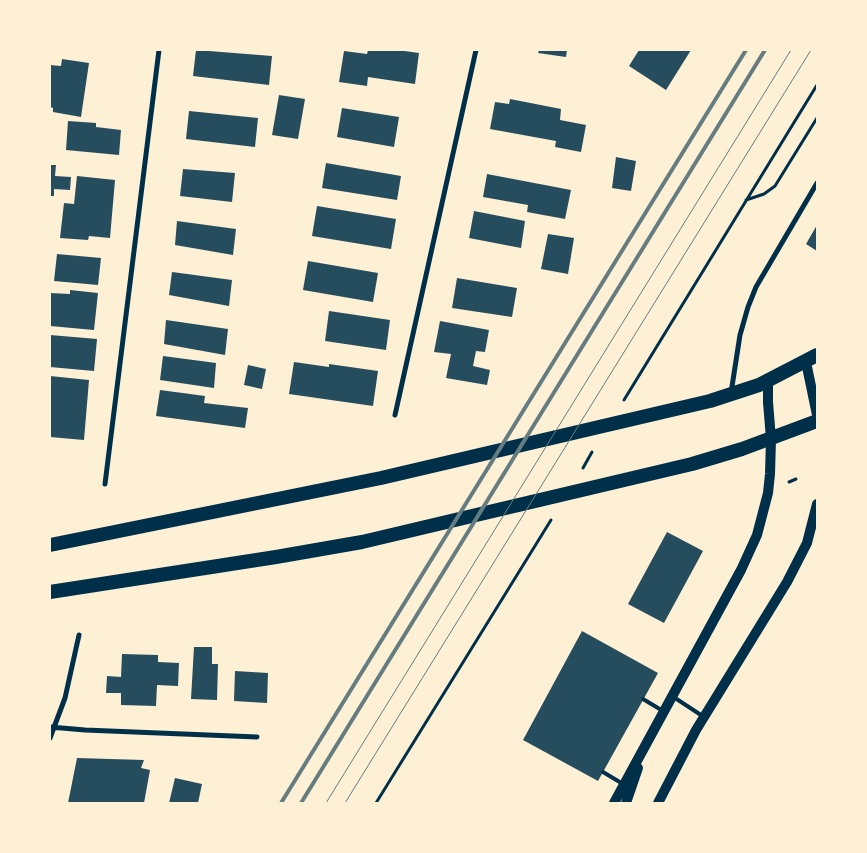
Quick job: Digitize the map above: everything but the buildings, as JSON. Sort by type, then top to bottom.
[{"type":"highway","points":[[50,545],[263,503],[430,467],[731,396],[768,381],[812,358]]},
{"type":"highway","points":[[50,592],[322,550],[388,536],[705,460],[771,439],[817,421]]},
{"type":"main road","points":[[812,358],[817,415]]},
{"type":"main road","points":[[614,803],[741,570],[757,535],[768,493],[771,439],[768,381]]},
{"type":"main road","points":[[658,803],[678,762],[704,717],[787,582],[807,543],[817,504]]},
{"type":"main road","points":[[626,803],[646,744]]},
{"type":"street","points":[[105,484],[159,50]]},
{"type":"street","points":[[396,415],[476,50]]},
{"type":"street","points":[[731,396],[740,335],[756,287],[817,184]]},
{"type":"street","points":[[50,738],[52,728],[65,698],[79,635]]},
{"type":"street","points":[[52,728],[257,737]]},
{"type":"lane","points":[[672,696],[704,717]]},
{"type":"lane","points":[[643,699],[663,711]]},
{"type":"lane","points":[[603,772],[624,784]]},
{"type":"path","points":[[746,200],[764,194],[774,186],[817,118]]},
{"type":"path","points":[[788,482],[796,480]]},
{"type":"tram line","points":[[326,803],[791,50]]},
{"type":"tram line","points":[[345,803],[811,50]]},
{"type":"railway","points":[[281,803],[746,50]]},
{"type":"railway","points":[[301,803],[765,50]]}]
